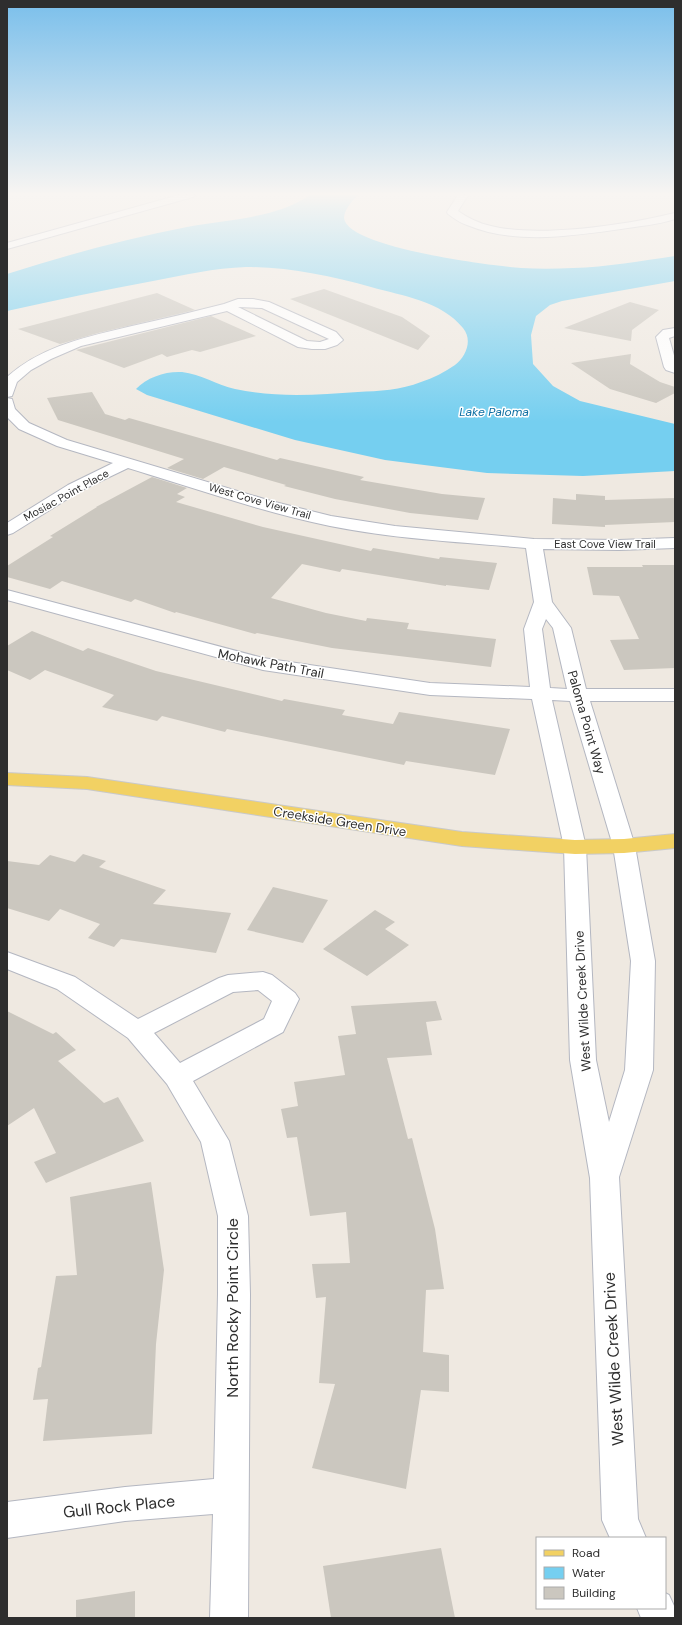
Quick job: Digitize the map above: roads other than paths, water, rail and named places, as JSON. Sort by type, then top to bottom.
[{"type":"main road","name":"Creekside Green Drive","points":[[7,779],[88,783],[462,839],[575,847],[624,846],[675,841]]},
{"type":"street","points":[[8,386],[24,369],[46,356],[76,343],[228,307],[238,303],[265,305],[332,335],[337,340],[323,346],[303,344],[228,307]]},
{"type":"street","points":[[675,332],[667,333],[662,337],[671,367],[675,369]]},
{"type":"street","points":[[7,368],[24,369]]},
{"type":"street","name":"West Cove View Trail","points":[[7,402],[8,410],[24,426],[62,443],[265,504],[330,521],[395,531],[534,544]]},
{"type":"street","name":"Mosiac Point Place","points":[[7,530],[74,488],[126,462]]},
{"type":"street","name":"East Cove View Trail","points":[[534,544],[619,545],[675,543]]},
{"type":"street","name":"Paloma Point Way","points":[[534,544],[543,602],[562,628],[578,695],[624,846]]},
{"type":"street","name":"Mohawk Path Trail","points":[[7,595],[263,664],[325,674],[430,689],[541,692],[578,695],[675,695]]},
{"type":"street","name":"Paloma Point Way","points":[[543,602],[533,629],[541,692],[575,847]]},
{"type":"street","name":"West Wilde Creek Drive","points":[[605,1178],[639,1070],[643,961],[624,846]]},
{"type":"street","name":"West Wilde Creek Drive","points":[[575,847],[583,1060],[605,1178],[620,1520],[628,1537]]},
{"type":"street","name":"North Rocky Point Circle","points":[[7,960],[66,984],[137,1031],[177,1077],[215,1141],[233,1216],[234,1294],[229,1618]]},
{"type":"street","points":[[137,1031],[228,984],[263,981],[286,999],[274,1025],[177,1077]]},
{"type":"street","name":"Gull Rock Place","points":[[7,1520],[125,1504],[231,1495]]},
{"type":"water","name":"Lake Paloma","points":[[17,271],[206,271],[80,295],[7,311],[7,274]]},
{"type":"water","name":"Lake Paloma","points":[[298,271],[675,271],[675,281],[562,301],[550,305],[536,316],[531,335],[533,364],[553,386],[580,401],[675,424],[675,471],[583,476],[487,473],[385,460],[295,440],[147,395],[136,389],[151,378],[163,374],[182,372],[196,375],[235,389],[266,394],[312,395],[382,391],[406,387],[430,379],[451,368],[459,362],[465,353],[468,343],[466,333],[454,319],[444,311],[408,297],[340,279]]}]
